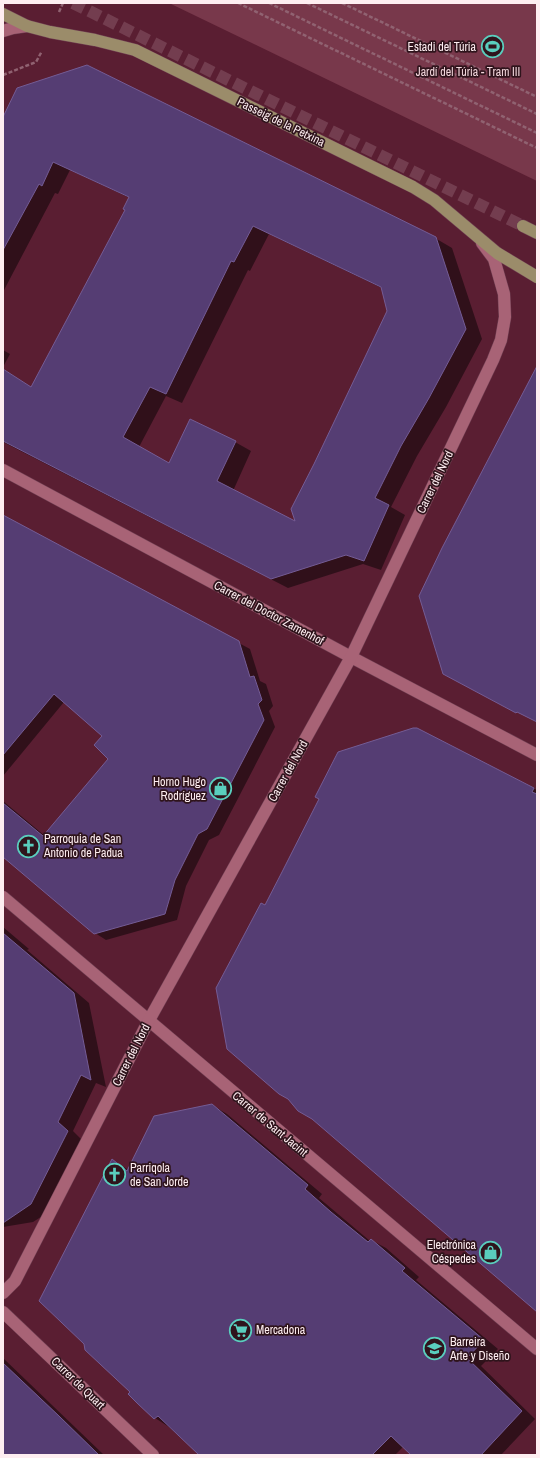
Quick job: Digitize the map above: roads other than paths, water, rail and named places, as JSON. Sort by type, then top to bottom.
[{"type":"main road","name":"Passeig de la Petxina","points":[[3,14],[27,26],[135,50],[413,187],[434,200],[497,253],[537,277]]},
{"type":"main road","points":[[523,226],[537,233]]},
{"type":"street","points":[[3,31],[27,26]]},
{"type":"street","name":"Carrer del Nord","points":[[3,1293],[15,1280],[148,1022],[351,657],[493,360],[501,340],[505,317],[504,294],[499,272],[494,259],[475,234]]},
{"type":"street","name":"Carrer del Doctor Zamenhof","points":[[3,470],[537,755]]},
{"type":"street","name":"Carrer de Sant Jacint","points":[[3,897],[148,1022],[537,1349]]},
{"type":"street","name":"Carrer de Quart","points":[[3,1312],[153,1455]]},
{"type":"tunnel","points":[[73,3],[523,226]]},
{"type":"place","name":"Estadi del Túria","points":[[492,47]]},
{"type":"place","name":"Horno Hugo Rodríguez","points":[[221,789]]},
{"type":"place","name":"Parroquia de San Antonio de Padua","points":[[29,846]]},
{"type":"place","name":"Parriqola de San Jorde","points":[[115,1175]]},
{"type":"place","name":"Electrónica Céspedes","points":[[491,1252]]},
{"type":"place","name":"Mercadona","points":[[241,1330]]},
{"type":"place","name":"Barreira Arte y Diseño","points":[[435,1349]]},
{"type":"park label","name":"Jardí del Túria - Tram III","points":[[468,72]]}]
